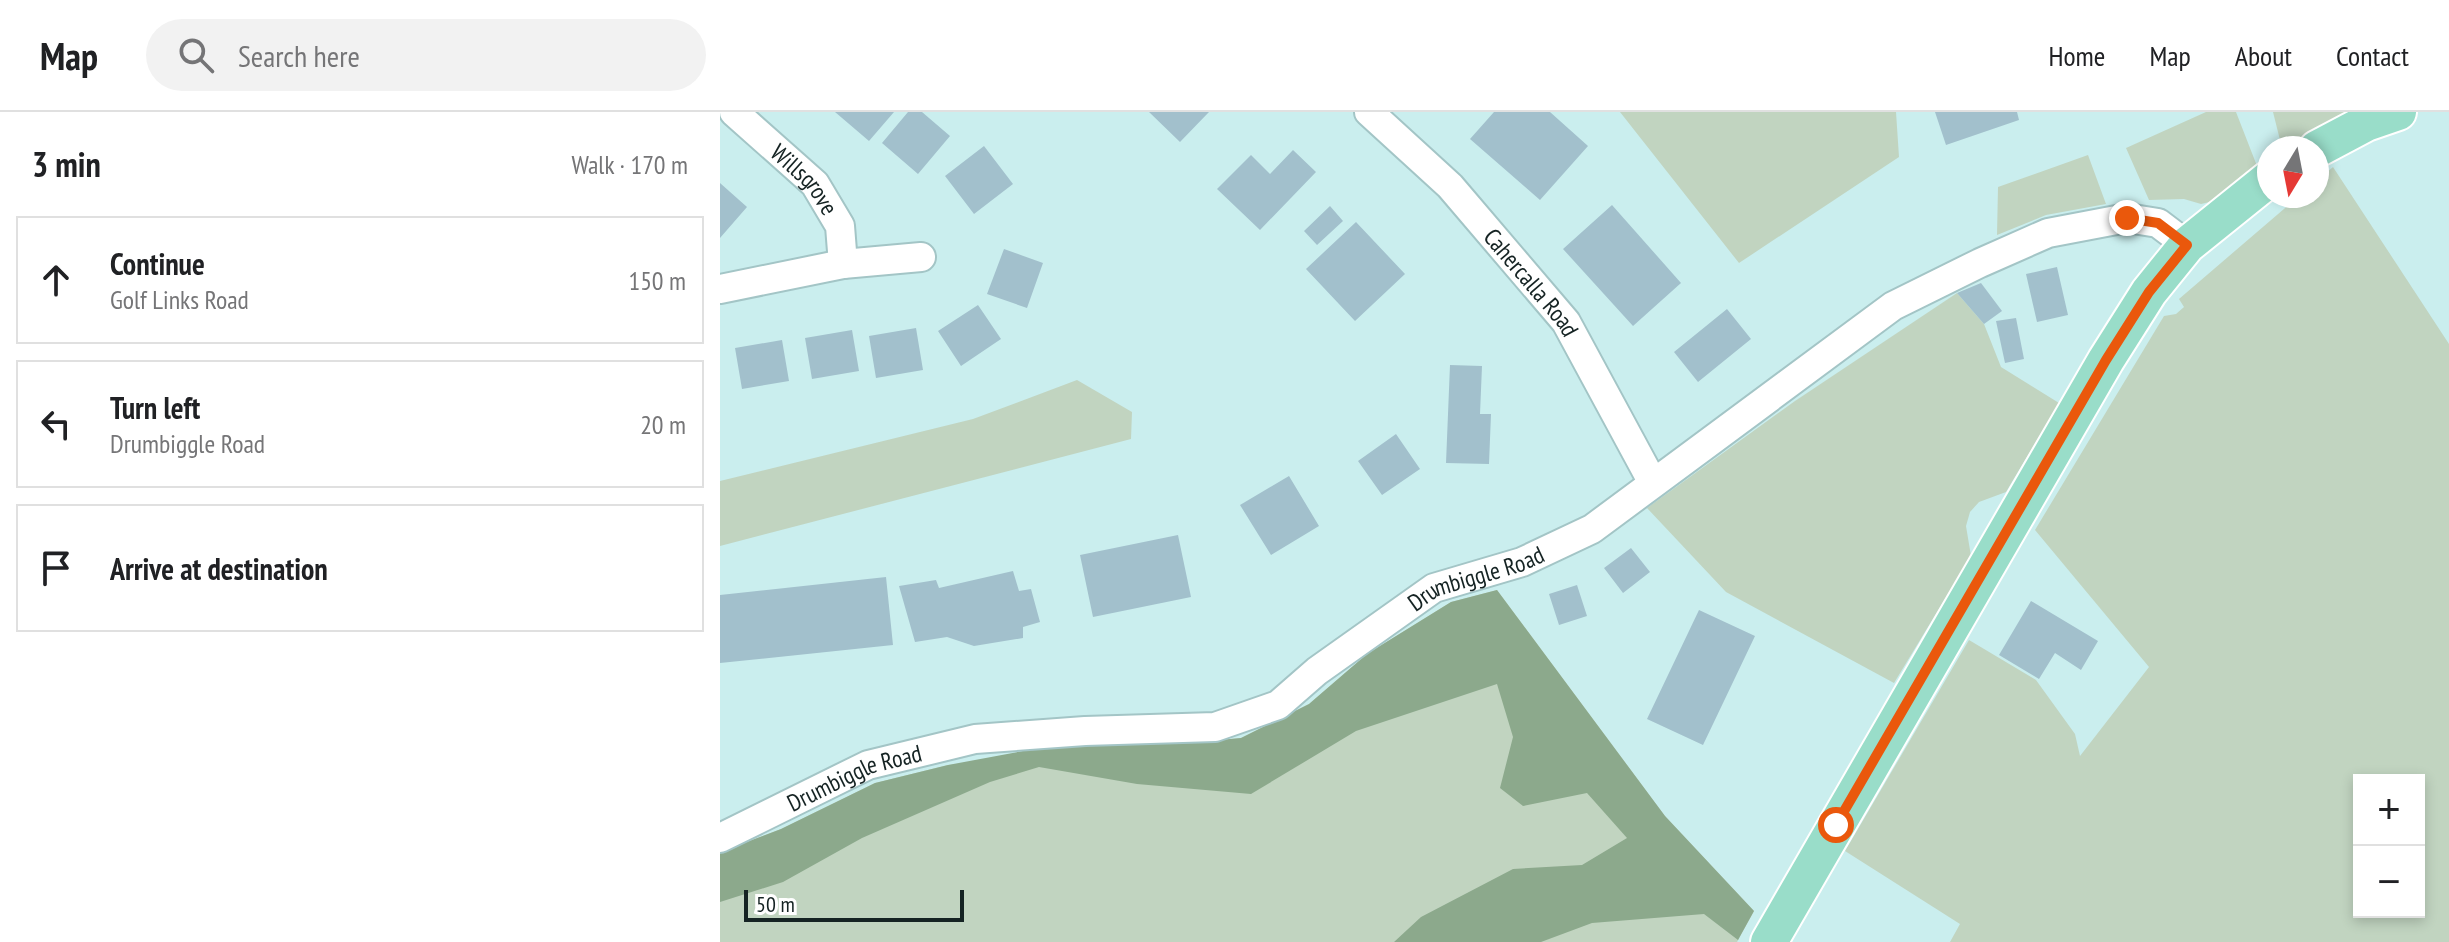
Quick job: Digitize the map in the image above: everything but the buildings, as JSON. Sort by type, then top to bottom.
[{"type":"main road","points":[[2329,143],[2366,123],[2398,112]]},
{"type":"main road","points":[[1769,942],[2106,360],[2149,292],[2187,245],[2257,189]]},
{"type":"street","name":"Willsgrove","points":[[734,112],[815,184],[840,226],[843,264]]},
{"type":"street","name":"Cahercalla Road","points":[[1369,112],[1450,186],[1566,322],[1653,483]]},
{"type":"street","name":"Drumbiggle Road","points":[[720,838],[868,765],[975,739],[1085,731],[1215,727],[1278,705],[1317,671],[1434,588],[1522,562],[1592,529],[1893,306],[2048,233],[2127,218],[2158,223],[2187,245]]},
{"type":"street","points":[[720,289],[843,264],[921,257]]},
{"type":"green space","points":[[1620,112],[1896,112],[1899,157],[1739,263]]},
{"type":"green space","points":[[2206,112],[2236,112],[2257,166],[2214,201],[2201,204],[2184,199],[2149,200],[2126,148]]},
{"type":"green space","points":[[2273,112],[2351,112],[2307,136],[2279,136]]},
{"type":"green space","points":[[2088,155],[2106,204],[2046,215],[1997,235],[1998,187]]},
{"type":"green space","points":[[2333,167],[2449,344],[2449,942],[1950,942],[1960,924],[1845,851],[1969,640],[2036,680],[2075,734],[2080,756],[2149,667],[2035,530],[2164,316],[2176,314],[2184,307],[2179,299],[2285,208],[2329,208],[2329,170]]},
{"type":"green space","points":[[1957,293],[1984,324],[2001,367],[2059,403],[2006,492],[1979,502],[1970,512],[1966,526],[1971,556],[1894,683],[1726,592],[1647,508],[1795,401]]},
{"type":"green space","points":[[1077,380],[1132,412],[1131,439],[720,546],[720,481],[973,419]]},
{"type":"green space","points":[[1497,590],[1665,816],[1754,911],[1737,942],[720,942],[720,852],[781,829],[875,783],[948,765],[1241,738],[1309,704],[1367,654],[1451,602]]},
{"type":"green space","points":[[1497,590],[1665,816],[1754,911],[1738,940],[1704,914],[1592,923],[1541,942],[1394,942],[1421,917],[1513,869],[1582,865],[1627,838],[1587,793],[1523,806],[1500,788],[1513,737],[1497,684],[1356,731],[1251,794],[1137,784],[1039,767],[990,782],[862,838],[783,882],[720,902],[720,852],[781,829],[875,783],[948,765],[1061,744],[1186,743],[1241,738],[1309,704],[1367,654],[1451,602]]},
{"type":"route","points":[[1836,825],[2106,360],[2149,292],[2187,245],[2158,223],[2127,218]]}]
